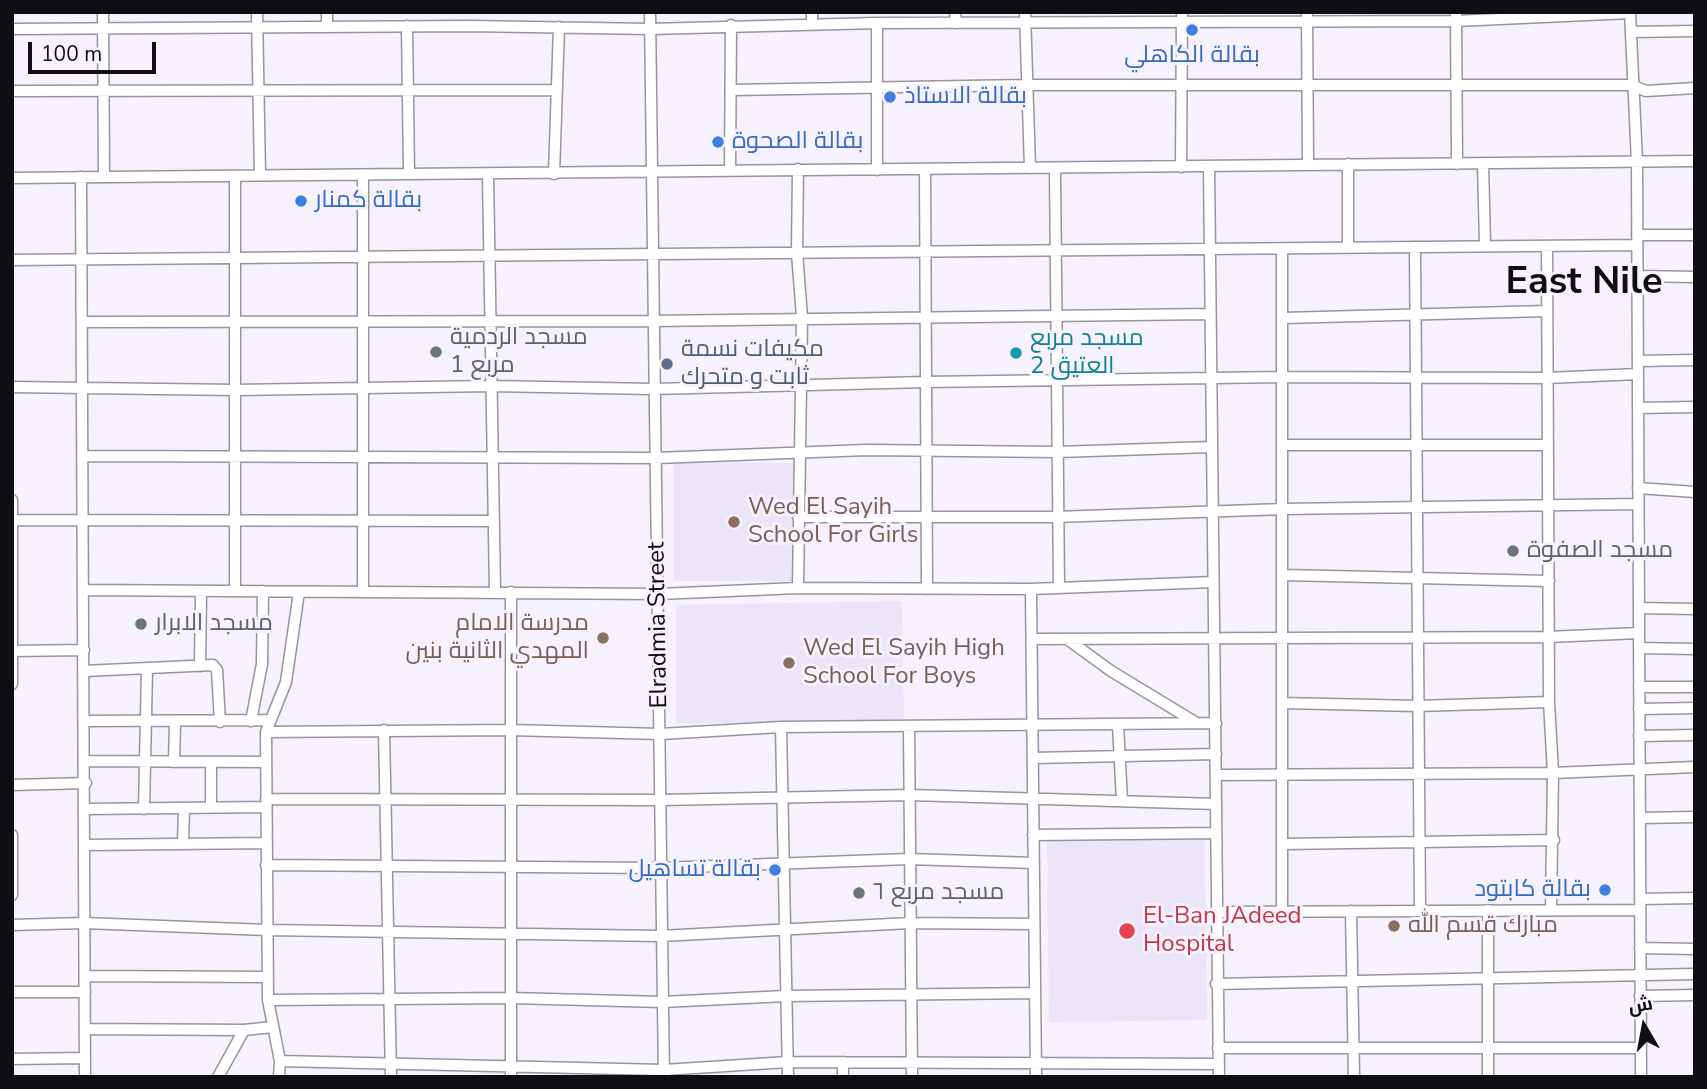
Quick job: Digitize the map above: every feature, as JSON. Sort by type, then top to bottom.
[{"type":"street","points":[[103,12],[104,176]]},
{"type":"street","points":[[257,12],[260,175]]},
{"type":"street","points":[[327,12],[327,27]]},
{"type":"street","points":[[469,12],[469,26]]},
{"type":"street","name":"Elradmia Street","points":[[650,12],[653,389],[659,594],[659,868],[664,1073]]},
{"type":"street","points":[[812,12],[812,24]]},
{"type":"street","points":[[12,29],[407,26],[650,29],[877,23],[956,18],[1456,17],[1630,13],[1631,85],[1637,162],[1641,1077]]},
{"type":"street","points":[[1307,16],[1308,164]]},
{"type":"street","points":[[1025,17],[1030,168]]},
{"type":"street","points":[[1181,167],[1182,17]]},
{"type":"street","points":[[1456,17],[1457,164]]},
{"type":"street","points":[[877,23],[877,170]]},
{"type":"street","points":[[730,169],[731,25]]},
{"type":"street","points":[[407,26],[409,174]]},
{"type":"street","points":[[554,174],[559,27]]},
{"type":"street","points":[[1631,32],[1695,31]]},
{"type":"street","points":[[731,90],[1026,85],[1183,88],[1456,84],[1631,85],[1646,91],[1695,89]]},
{"type":"street","points":[[12,91],[556,90]]},
{"type":"street","points":[[12,178],[652,174],[730,169],[1055,169],[1695,161]]},
{"type":"street","points":[[1483,163],[1485,246]]},
{"type":"street","points":[[1348,164],[1348,248]]},
{"type":"street","points":[[1209,166],[1216,723],[1215,912],[1219,1077]]},
{"type":"street","points":[[797,169],[797,253],[802,317],[798,588]]},
{"type":"street","points":[[925,169],[928,318],[927,589]]},
{"type":"street","points":[[1055,169],[1058,382],[1056,517],[1059,587]]},
{"type":"street","points":[[363,175],[363,592]]},
{"type":"street","points":[[488,175],[495,591]]},
{"type":"street","points":[[235,176],[235,591]]},
{"type":"street","points":[[81,177],[86,721],[85,1077]]},
{"type":"street","points":[[12,260],[1547,246],[1695,234]]},
{"type":"street","points":[[1547,246],[1550,505],[1548,637],[1553,773],[1551,909]]},
{"type":"street","points":[[1415,247],[1420,911]]},
{"type":"street","points":[[1282,248],[1282,913]]},
{"type":"street","points":[[1637,276],[1695,277]]},
{"type":"street","points":[[1283,318],[1416,312],[1547,311]]},
{"type":"street","points":[[82,323],[652,321],[802,317],[1209,314]]},
{"type":"street","points":[[1637,361],[1695,360]]},
{"type":"street","points":[[12,387],[235,390],[491,386],[653,389],[926,382],[1283,377],[1547,378],[1638,374]]},
{"type":"street","points":[[1638,408],[1695,407]]},
{"type":"street","points":[[1284,445],[1548,445]]},
{"type":"street","points":[[83,456],[656,458],[799,452],[1057,452],[1211,447]]},
{"type":"street","points":[[1638,488],[1695,492]]},
{"type":"street","points":[[12,500],[12,684]]},
{"type":"street","points":[[798,517],[1056,517],[1283,509],[1638,504]]},
{"type":"street","points":[[13,520],[234,523],[494,521]]},
{"type":"street","points":[[1283,575],[1549,581]]},
{"type":"street","points":[[83,590],[659,594],[798,588],[1031,589],[1213,582]]},
{"type":"street","points":[[1031,589],[1036,1077]]},
{"type":"street","points":[[251,721],[262,664],[263,591]]},
{"type":"street","points":[[200,666],[201,592]]},
{"type":"street","points":[[279,1077],[280,1061],[268,1000],[266,732],[286,681],[299,592]]},
{"type":"street","points":[[511,592],[511,1071]]},
{"type":"street","points":[[1639,608],[1695,609]]},
{"type":"street","points":[[1032,639],[1548,637],[1639,633]]},
{"type":"street","points":[[1066,639],[1111,671],[1198,723]]},
{"type":"street","points":[[1639,648],[1695,649]]},
{"type":"street","points":[[13,651],[84,650]]},
{"type":"street","points":[[84,671],[216,667],[220,722]]},
{"type":"street","points":[[144,809],[147,669]]},
{"type":"street","points":[[1639,687],[1695,687]]},
{"type":"street","points":[[1283,703],[1417,706],[1549,702]]},
{"type":"street","points":[[1639,709],[1695,708]]},
{"type":"street","points":[[86,721],[175,723],[269,720]]},
{"type":"street","points":[[174,762],[175,723]]},
{"type":"street","points":[[266,732],[510,730],[660,734],[781,727],[1216,723]]},
{"type":"street","points":[[1118,725],[1122,802]]},
{"type":"street","points":[[909,726],[912,1077]]},
{"type":"street","points":[[781,727],[788,1077]]},
{"type":"street","points":[[384,730],[389,865],[391,1071]]},
{"type":"street","points":[[1639,736],[1695,735]]},
{"type":"street","points":[[1033,758],[1216,754]]},
{"type":"street","points":[[86,761],[265,762]]},
{"type":"street","points":[[211,762],[211,808]]},
{"type":"street","points":[[1216,775],[1553,773],[1695,767]]},
{"type":"street","points":[[12,785],[86,783]]},
{"type":"street","points":[[86,809],[211,808],[266,803],[387,799],[660,800],[910,795],[1216,804]]},
{"type":"street","points":[[183,844],[184,808]]},
{"type":"street","points":[[1640,818],[1695,817]]},
{"type":"street","points":[[1034,835],[1216,834]]},
{"type":"street","points":[[12,835],[12,895]]},
{"type":"street","points":[[1283,844],[1553,840]]},
{"type":"street","points":[[86,845],[266,844]]},
{"type":"street","points":[[266,865],[659,868],[909,859],[1034,863]]},
{"type":"street","points":[[1215,912],[1551,909],[1695,898]]},
{"type":"street","points":[[1488,910],[1488,1077]]},
{"type":"street","points":[[1352,911],[1354,1077]]},
{"type":"street","points":[[12,925],[84,923],[267,930],[660,936],[910,923],[1034,924]]},
{"type":"street","points":[[1640,948],[1695,948]]},
{"type":"street","points":[[1216,984],[1695,974]]},
{"type":"street","points":[[86,976],[268,977]]},
{"type":"street","points":[[12,992],[85,992]]},
{"type":"street","points":[[268,1000],[511,998],[662,1002],[786,996],[1035,993]]},
{"type":"street","points":[[1640,996],[1695,995]]},
{"type":"street","points":[[86,1029],[244,1030],[272,1027]]},
{"type":"street","points":[[218,1077],[244,1030]]},
{"type":"street","points":[[1218,1048],[1354,1045],[1640,1048]]},
{"type":"street","points":[[12,1059],[85,1058]]},
{"type":"street","points":[[280,1061],[391,1071],[664,1073],[788,1062],[1219,1063]]},
{"type":"street","points":[[843,1062],[843,1077]]},
{"type":"shaded area","name":"Wed El Sayih School For Girls","points":[[674,462],[795,463],[792,581],[674,581]]},
{"type":"shaded area","name":"Wed El Sayih High School For Boys","points":[[902,601],[904,722],[676,723],[676,605]]},
{"type":"shaded area","name":"El-Ban JAdeed Hospital","points":[[1205,839],[1207,1020],[1049,1022],[1047,841]]},
{"type":"place","name":"بقالة الكاهلي","points":[[1192,30]]},
{"type":"place","name":"بقالة الاستاذ","points":[[890,97]]},
{"type":"place","name":"بقالة الصحوة","points":[[718,142]]},
{"type":"place","name":"بقالة كمنار","points":[[301,201]]},
{"type":"place","name":"مسجد الردمية مربع 1","points":[[436,352]]},
{"type":"place","name":"مسجد مربع 2 العتيق","points":[[1016,353]]},
{"type":"place","name":"مكيفات نسمة ثابت و متحرك","points":[[667,364]]},
{"type":"place","name":"Wed El Sayih School For Girls","points":[[734,522]]},
{"type":"place","name":"مسجد الصفوة","points":[[1513,551]]},
{"type":"place","name":"مسجد الابرار","points":[[141,624]]},
{"type":"place","name":"مدرسة الامام المهدي الثانية بنين","points":[[603,638]]},
{"type":"place","name":"Wed El Sayih High School For Boys","points":[[789,663]]},
{"type":"place","name":"بقالة تساهيل","points":[[775,870]]},
{"type":"place","name":"بقالة كابتود","points":[[1605,890]]},
{"type":"place","name":"مسجد مربع ٦","points":[[859,893]]},
{"type":"place","name":"مبارك قسم الله","points":[[1394,926]]},
{"type":"place","name":"El-Ban JAdeed Hospital","points":[[1127,931]]},
{"type":"district","name":"East Nile","points":[[1584,284]]}]
